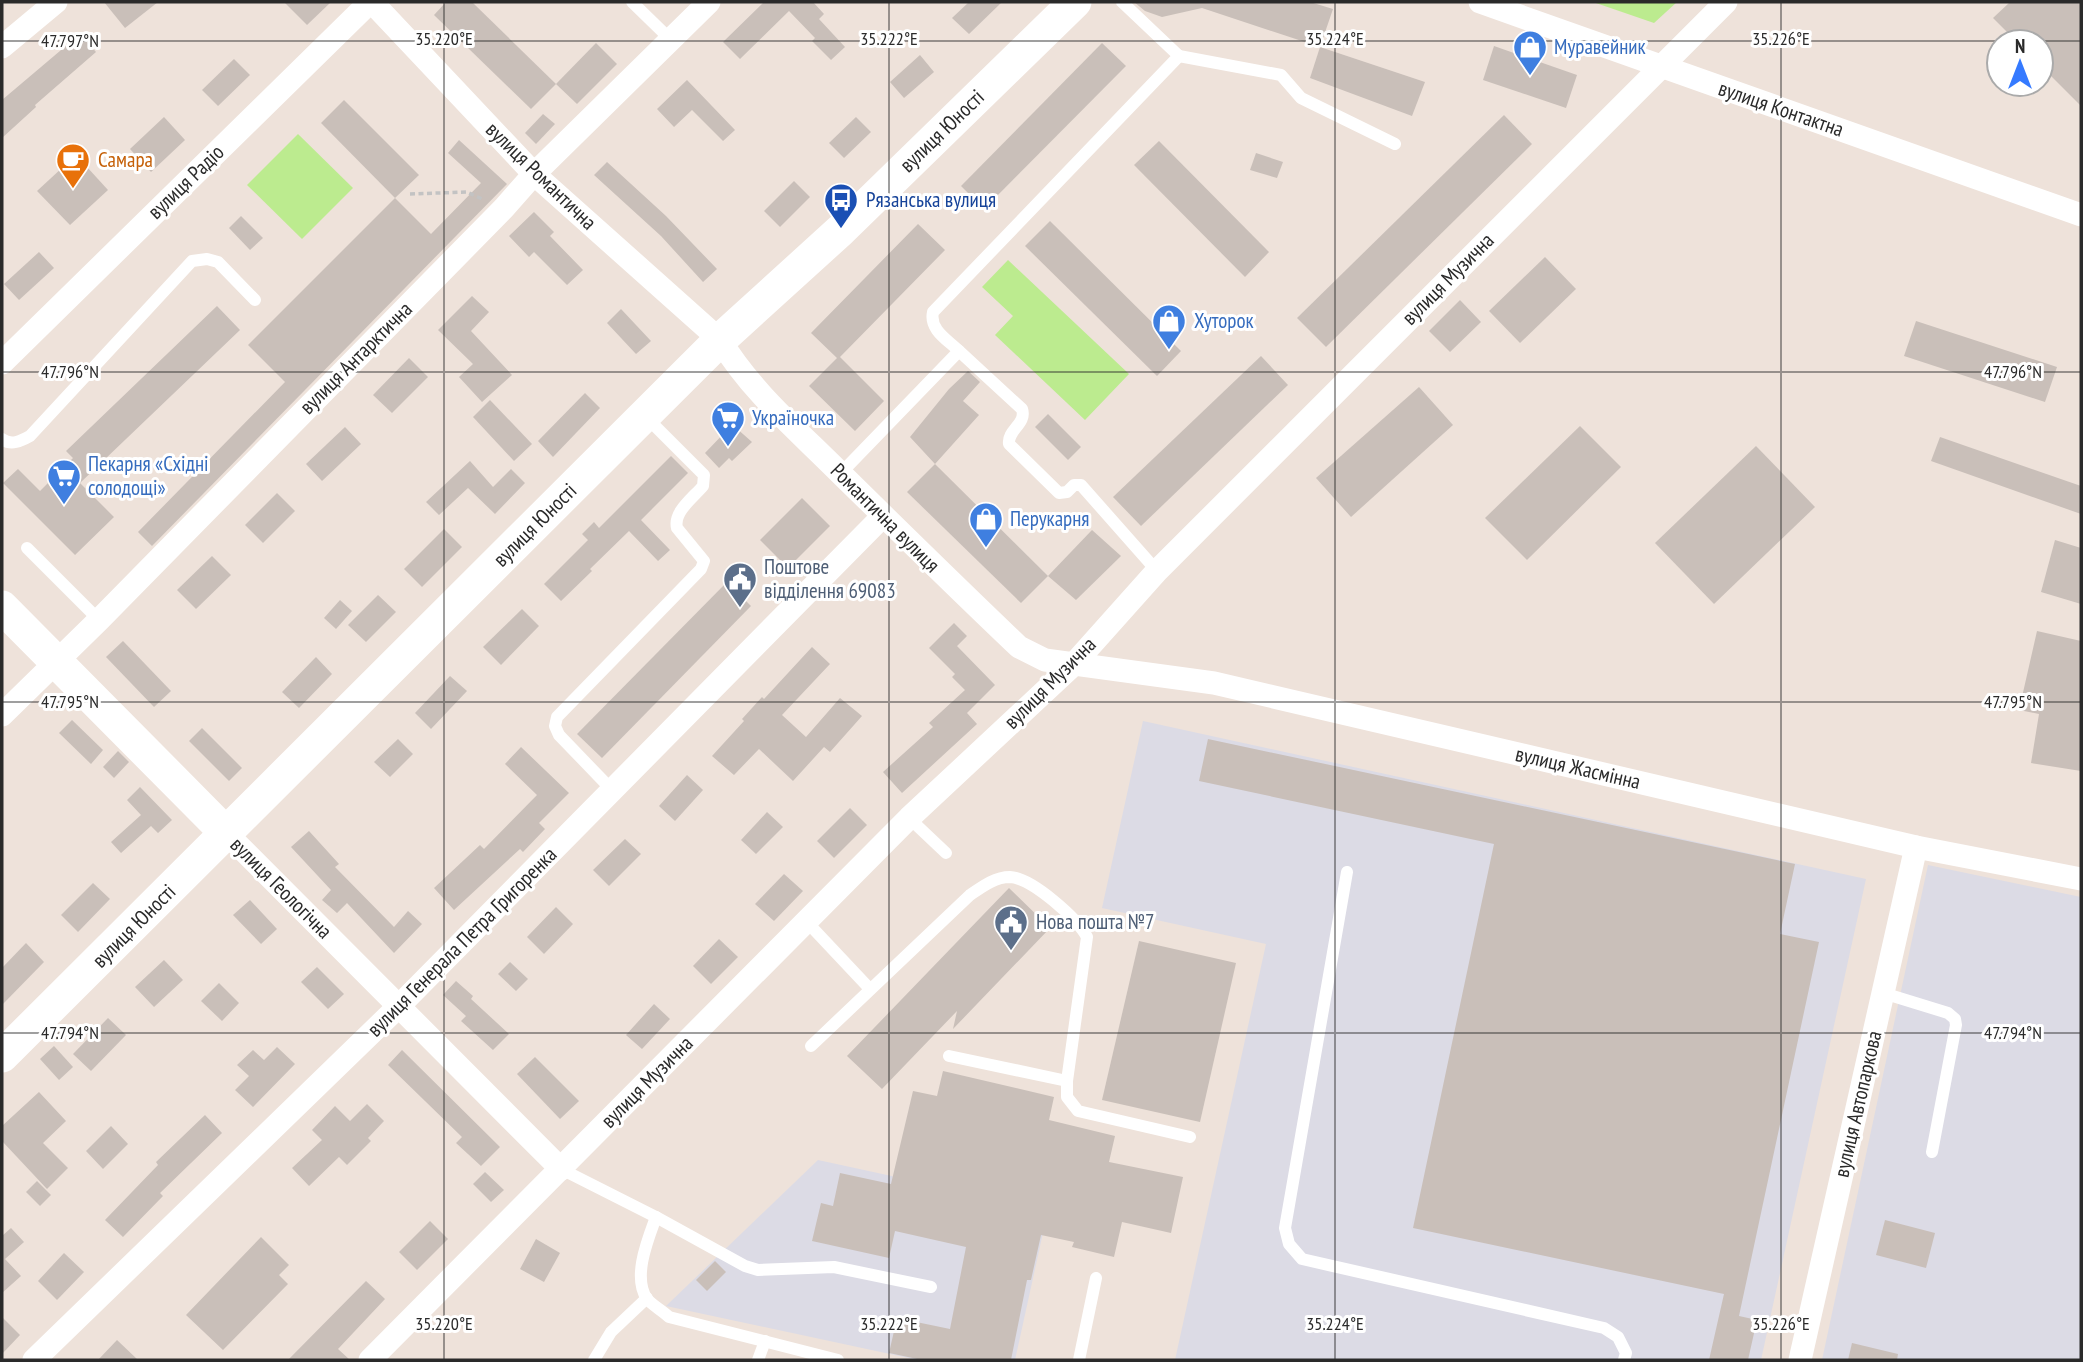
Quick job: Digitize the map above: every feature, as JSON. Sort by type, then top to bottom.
[{"type":"street","points":[[2,46],[56,2]]},
{"type":"street","name":"вулиця Романтична","points":[[371,2],[534,174],[720,340]]},
{"type":"street","name":"вулиця Радіо","points":[[2,363],[371,2]]},
{"type":"street","name":"вулиця Антарктична","points":[[2,715],[99,620],[534,174],[709,2]]},
{"type":"street","name":"вулиця Юності","points":[[2,1056],[720,340],[841,230],[1075,2]]},
{"type":"street","name":"вулиця Контактна","points":[[1480,2],[2081,215]]},
{"type":"street","name":"вулиця Музична","points":[[370,1360],[909,818],[1073,665],[1157,571],[1726,2]]},
{"type":"street","name":"Романтична вулиця","points":[[720,340],[756,391],[882,517],[1019,647],[1045,660],[1073,665]]},
{"type":"street","name":"вулиця Генерала Петра Григоренка","points":[[34,1360],[398,1007],[882,517]]},
{"type":"street","name":"вулиця Геологічна","points":[[2,607],[561,1169]]},
{"type":"street","name":"вулиця Жасмінна","points":[[1073,665],[1213,682],[1916,847],[2081,879]]},
{"type":"street","name":"вулиця Автопаркова","points":[[1800,1360],[1916,847]]},
{"type":"lane","points":[[632,2],[671,40]]},
{"type":"lane","points":[[1122,2],[1179,57],[1281,75],[1301,98],[1395,144]]},
{"type":"lane","points":[[1157,571],[1081,485],[1074,485],[1067,492],[1059,493],[1009,444],[1010,435],[1022,420],[1022,409],[935,328],[931,320],[933,312],[1179,57]]},
{"type":"lane","points":[[2,439],[18,443],[30,436],[192,261],[207,258],[218,262],[255,300]]},
{"type":"lane","points":[[841,474],[960,351]]},
{"type":"lane","points":[[612,790],[559,735],[555,726],[557,717],[701,569],[704,561],[677,528],[676,521],[678,514],[704,486],[704,475],[645,415]]},
{"type":"lane","points":[[27,548],[99,620]]},
{"type":"lane","points":[[909,818],[946,853]]},
{"type":"lane","points":[[1347,872],[1285,1228],[1289,1244],[1302,1259],[1604,1328],[1618,1337],[1626,1353],[1624,1360]]},
{"type":"lane","points":[[811,1046],[970,894],[991,881],[1011,877],[1030,883],[1081,925],[1087,937],[1067,1097],[1079,1111],[1190,1137]]},
{"type":"lane","points":[[806,921],[870,989]]},
{"type":"lane","points":[[1883,993],[1948,1013],[1955,1019],[1931,1152]]},
{"type":"lane","points":[[949,1056],[1067,1081]]},
{"type":"lane","points":[[561,1169],[745,1266],[758,1270],[834,1267],[931,1287]]},
{"type":"lane","points":[[656,1217],[644,1248],[640,1276],[647,1298],[669,1317],[838,1360]]},
{"type":"lane","points":[[1079,1360],[1096,1279]]},
{"type":"lane","points":[[594,1360],[611,1332],[647,1298]]},
{"type":"lane","points":[[758,1360],[765,1341]]},
{"type":"path","points":[[410,194],[467,192],[503,208]]},
{"type":"shaded area","points":[[1143,721],[1866,879],[1761,1360],[1175,1360],[1266,944],[1102,908]]},
{"type":"shaded area","points":[[1928,865],[2081,897],[2081,1360],[1822,1360]]},
{"type":"shaded area","points":[[818,1160],[1048,1210],[1015,1360],[918,1360],[666,1306]]},
{"type":"green space","points":[[1593,2],[1677,2],[1654,23]]},
{"type":"green space","points":[[298,134],[353,188],[302,239],[247,185]]},
{"type":"green space","points":[[1008,260],[1129,374],[1085,420],[995,335],[1013,316],[982,287]]},
{"type":"building","points":[[104,2],[158,2],[125,28]]},
{"type":"building","points":[[284,2],[331,2],[307,25]]},
{"type":"building","points":[[446,2],[472,2],[556,84],[531,109],[434,15]]},
{"type":"building","points":[[764,2],[813,2],[824,14],[819,19],[845,47],[831,60],[812,41],[815,38],[789,11],[740,59],[723,42]]},
{"type":"building","points":[[969,2],[1002,2],[969,34],[952,18]]},
{"type":"building","points":[[1134,2],[1310,2],[1333,9],[1320,47],[1202,8],[1162,17],[1145,11]]},
{"type":"building","points":[[2010,2],[2081,2],[2081,106],[2055,80],[2055,28],[2003,28],[1993,18]]},
{"type":"building","points":[[80,34],[96,52],[2,138],[2,100]]},
{"type":"building","points":[[596,43],[617,64],[577,104],[556,84]]},
{"type":"building","points":[[1102,43],[1126,66],[984,209],[961,186]]},
{"type":"building","name":"Муравейник","points":[[1494,46],[1577,75],[1566,108],[1483,80]]},
{"type":"building","points":[[1320,47],[1425,82],[1412,116],[1310,78]]},
{"type":"building","points":[[920,55],[934,72],[904,98],[890,82]]},
{"type":"building","points":[[234,59],[250,75],[218,106],[202,90]]},
{"type":"building","points":[[687,80],[735,130],[723,141],[692,110],[674,127],[657,109]]},
{"type":"building","points":[[344,100],[419,175],[395,198],[321,123]]},
{"type":"building","points":[[543,114],[555,124],[536,144],[525,133]]},
{"type":"building","points":[[1504,115],[1532,144],[1326,347],[1297,318]]},
{"type":"building","points":[[164,117],[185,140],[151,172],[130,149]]},
{"type":"building","points":[[856,117],[871,132],[844,158],[829,143]]},
{"type":"building","points":[[459,140],[507,184],[152,546],[138,532],[285,382],[248,345],[395,198],[431,234],[481,183],[448,153]]},
{"type":"building","points":[[1159,141],[1269,252],[1245,277],[1134,165]]},
{"type":"building","points":[[1256,153],[1283,162],[1277,178],[1250,170]]},
{"type":"building","name":"Самара","points":[[76,155],[108,190],[70,225],[37,191]]},
{"type":"building","points":[[607,162],[666,216],[717,269],[703,282],[661,236],[594,175]]},
{"type":"building","points":[[794,181],[810,197],[780,227],[764,211]]},
{"type":"building","points":[[534,212],[554,232],[550,236],[583,270],[567,285],[534,252],[529,257],[509,236]]},
{"type":"building","points":[[241,216],[263,238],[250,250],[229,228]]},
{"type":"building","points":[[1050,221],[1181,351],[1157,376],[1025,246]]},
{"type":"building","points":[[918,224],[945,250],[840,357],[884,401],[855,431],[809,386],[837,358],[811,333]]},
{"type":"building","points":[[39,252],[54,268],[19,300],[4,284]]},
{"type":"building","points":[[1545,257],[1576,289],[1520,343],[1489,311]]},
{"type":"building","points":[[472,296],[489,312],[471,331],[512,375],[482,402],[459,377],[473,364],[438,330]]},
{"type":"building","points":[[1460,300],[1481,322],[1450,352],[1429,331]]},
{"type":"building","points":[[217,306],[240,330],[80,483],[114,517],[75,555],[3,483],[18,469],[40,491],[73,458],[66,451]]},
{"type":"building","points":[[621,309],[651,341],[636,354],[607,323]]},
{"type":"building","points":[[1916,321],[2057,367],[2045,402],[1904,356]]},
{"type":"building","points":[[1261,356],[1288,385],[1141,526],[1113,497]]},
{"type":"building","points":[[409,358],[428,377],[392,413],[373,395]]},
{"type":"building","points":[[968,371],[980,382],[963,401],[979,415],[935,464],[910,437],[949,389]]},
{"type":"building","points":[[1419,387],[1453,425],[1351,517],[1316,478]]},
{"type":"building","points":[[585,393],[600,408],[553,457],[538,441]]},
{"type":"building","points":[[490,400],[532,444],[514,461],[473,417]]},
{"type":"building","points":[[1048,414],[1081,447],[1068,460],[1035,427]]},
{"type":"building","points":[[1580,426],[1621,467],[1527,560],[1485,518]]},
{"type":"building","points":[[345,427],[361,444],[322,481],[306,464]]},
{"type":"building","name":"Україночка","points":[[735,427],[752,442],[732,461],[729,458],[719,468],[705,453],[729,428]]},
{"type":"building","points":[[1940,437],[2081,486],[2081,514],[1931,461]]},
{"type":"building","points":[[1756,446],[1815,507],[1714,604],[1655,543]]},
{"type":"building","points":[[671,456],[688,473],[641,520],[670,550],[658,561],[629,531],[561,601],[544,584],[588,540],[582,534],[594,522],[599,528]]},
{"type":"building","points":[[470,461],[493,487],[511,469],[525,483],[495,514],[468,488],[439,515],[426,502]]},
{"type":"building","points":[[935,464],[1048,576],[1021,603],[907,492]]},
{"type":"building","points":[[277,493],[295,511],[263,543],[245,525]]},
{"type":"building","points":[[802,498],[830,526],[788,568],[760,540]]},
{"type":"building","points":[[444,529],[462,547],[422,587],[404,569]]},
{"type":"building","points":[[1092,530],[1121,556],[1076,600],[1048,576]]},
{"type":"building","points":[[2055,540],[2081,548],[2081,604],[2041,592]]},
{"type":"building","points":[[212,556],[231,575],[196,609],[177,590]]},
{"type":"building","points":[[727,582],[751,606],[602,758],[577,734]]},
{"type":"building","points":[[378,595],[396,612],[366,642],[348,625]]},
{"type":"building","points":[[340,600],[352,611],[336,629],[324,618]]},
{"type":"building","points":[[522,609],[539,626],[501,665],[483,647]]},
{"type":"building","points":[[954,623],[967,636],[957,646],[995,685],[967,713],[977,724],[902,793],[883,772],[933,727],[929,723],[965,690],[952,677],[955,674],[929,648]]},
{"type":"building","points":[[2037,631],[2081,641],[2081,771],[2031,763],[2039,714],[2019,710]]},
{"type":"building","points":[[123,641],[171,691],[154,707],[106,657]]},
{"type":"building","points":[[812,647],[830,664],[782,715],[806,737],[840,698],[862,716],[830,752],[824,747],[793,781],[759,749],[734,775],[712,756],[762,697],[764,699]]},
{"type":"building","points":[[316,657],[332,674],[299,708],[282,692]]},
{"type":"building","points":[[450,676],[467,691],[431,729],[415,713]]},
{"type":"building","points":[[72,720],[103,750],[91,764],[59,733]]},
{"type":"building","points":[[202,728],[242,768],[229,781],[189,741]]},
{"type":"building","points":[[398,739],[413,754],[390,777],[374,762]]},
{"type":"building","points":[[1208,739],[1795,864],[1780,934],[1819,942],[1739,1316],[1757,1320],[1748,1360],[1709,1360],[1724,1294],[1413,1228],[1494,844],[1199,781]]},
{"type":"building","points":[[521,747],[569,793],[539,823],[545,829],[523,852],[520,849],[454,910],[434,888],[480,845],[484,849],[537,795],[505,764]]},
{"type":"building","points":[[118,751],[129,762],[114,778],[103,767]]},
{"type":"building","points":[[687,775],[703,790],[675,821],[659,806]]},
{"type":"building","points":[[140,787],[172,820],[158,833],[151,826],[121,853],[111,842],[141,815],[127,800]]},
{"type":"building","points":[[850,808],[867,825],[834,858],[817,841]]},
{"type":"building","points":[[767,812],[783,827],[756,854],[741,840]]},
{"type":"building","points":[[309,831],[339,864],[335,867],[394,927],[408,911],[422,924],[394,953],[347,903],[337,913],[322,900],[331,890],[291,847]]},
{"type":"building","points":[[625,839],[641,854],[609,886],[593,870]]},
{"type":"building","points":[[784,874],[803,891],[774,921],[755,904]]},
{"type":"building","points":[[93,883],[110,899],[78,932],[61,915]]},
{"type":"building","points":[[1009,888],[1050,928],[953,1029],[957,1011],[882,1089],[847,1056]]},
{"type":"building","points":[[250,900],[277,929],[261,944],[233,915]]},
{"type":"building","points":[[556,907],[573,924],[544,954],[527,937]]},
{"type":"building","points":[[719,939],[738,957],[711,984],[693,966]]},
{"type":"building","points":[[1139,941],[1236,963],[1200,1122],[1102,1100]]},
{"type":"building","points":[[26,943],[44,962],[2,1005],[2,968]]},
{"type":"building","points":[[164,960],[183,980],[154,1007],[135,987]]},
{"type":"building","points":[[510,962],[528,979],[516,991],[498,974]]},
{"type":"building","points":[[317,967],[344,994],[328,1009],[301,982]]},
{"type":"building","points":[[456,981],[473,996],[471,999],[509,1034],[493,1050],[461,1021],[466,1016],[443,995]]},
{"type":"building","points":[[219,983],[239,1003],[222,1021],[201,1001]]},
{"type":"building","points":[[654,1004],[670,1019],[642,1049],[626,1035]]},
{"type":"building","points":[[108,1018],[126,1035],[91,1071],[73,1054]]},
{"type":"building","points":[[54,1046],[73,1067],[59,1080],[40,1059]]},
{"type":"building","points":[[277,1047],[295,1064],[253,1107],[235,1090],[249,1076],[237,1065],[253,1050],[264,1060]]},
{"type":"building","points":[[402,1050],[500,1147],[481,1166],[456,1143],[462,1137],[388,1065]]},
{"type":"building","points":[[535,1057],[579,1101],[560,1119],[517,1074]]},
{"type":"building","points":[[943,1071],[1054,1097],[1049,1120],[1115,1136],[1109,1162],[1183,1177],[1171,1233],[1122,1222],[1114,1257],[1072,1247],[1074,1242],[1041,1235],[1031,1280],[1027,1280],[1011,1360],[922,1360],[889,1353],[897,1318],[950,1329],[966,1247],[895,1231],[889,1258],[812,1241],[821,1203],[833,1206],[840,1173],[891,1184],[913,1091],[937,1096]]},
{"type":"building","points":[[39,1092],[66,1121],[43,1143],[68,1168],[47,1189],[2,1141],[2,1126]]},
{"type":"building","points":[[367,1104],[384,1121],[368,1138],[371,1141],[347,1165],[339,1157],[309,1186],[292,1168],[322,1140],[312,1130],[335,1106],[350,1121]]},
{"type":"building","points":[[205,1115],[222,1133],[160,1193],[163,1196],[123,1237],[105,1220],[158,1165],[156,1162]]},
{"type":"building","points":[[111,1126],[128,1144],[103,1169],[86,1151]]},
{"type":"building","points":[[485,1172],[504,1190],[491,1202],[473,1184]]},
{"type":"building","points":[[37,1181],[51,1195],[40,1206],[26,1192]]},
{"type":"building","points":[[1885,1220],[1935,1233],[1926,1268],[1876,1255]]},
{"type":"building","points":[[430,1221],[448,1239],[417,1270],[399,1252]]},
{"type":"building","points":[[11,1228],[24,1242],[5,1259],[21,1276],[2,1293],[2,1236]]},
{"type":"building","points":[[261,1237],[289,1265],[279,1275],[288,1284],[223,1350],[186,1315]]},
{"type":"building","points":[[536,1239],[560,1253],[544,1282],[520,1269]]},
{"type":"building","points":[[64,1253],[84,1272],[57,1300],[38,1281]]},
{"type":"building","points":[[715,1261],[726,1272],[707,1291],[696,1280]]},
{"type":"building","points":[[366,1281],[385,1299],[338,1349],[350,1360],[288,1360]]},
{"type":"building","points":[[2,1317],[20,1335],[2,1354]]},
{"type":"building","points":[[117,1340],[138,1360],[98,1360]]},
{"type":"building","points":[[1852,1343],[1898,1354],[1897,1360],[1848,1360]]},
{"type":"place","name":"Муравейник","points":[[1530,77]]},
{"type":"place","name":"Самара","points":[[73,190]]},
{"type":"place","name":"Рязанська вулиця","points":[[841,230]]},
{"type":"place","name":"Хуторок","points":[[1169,351]]},
{"type":"place","name":"Україночка","points":[[728,448]]},
{"type":"place","name":"Пекарня «Східні солодощі»","points":[[64,506]]},
{"type":"place","name":"Перукарня","points":[[986,549]]},
{"type":"place","name":"Поштове відділення 69083","points":[[740,609]]},
{"type":"place","name":"Нова пошта №7","points":[[1011,952]]}]
